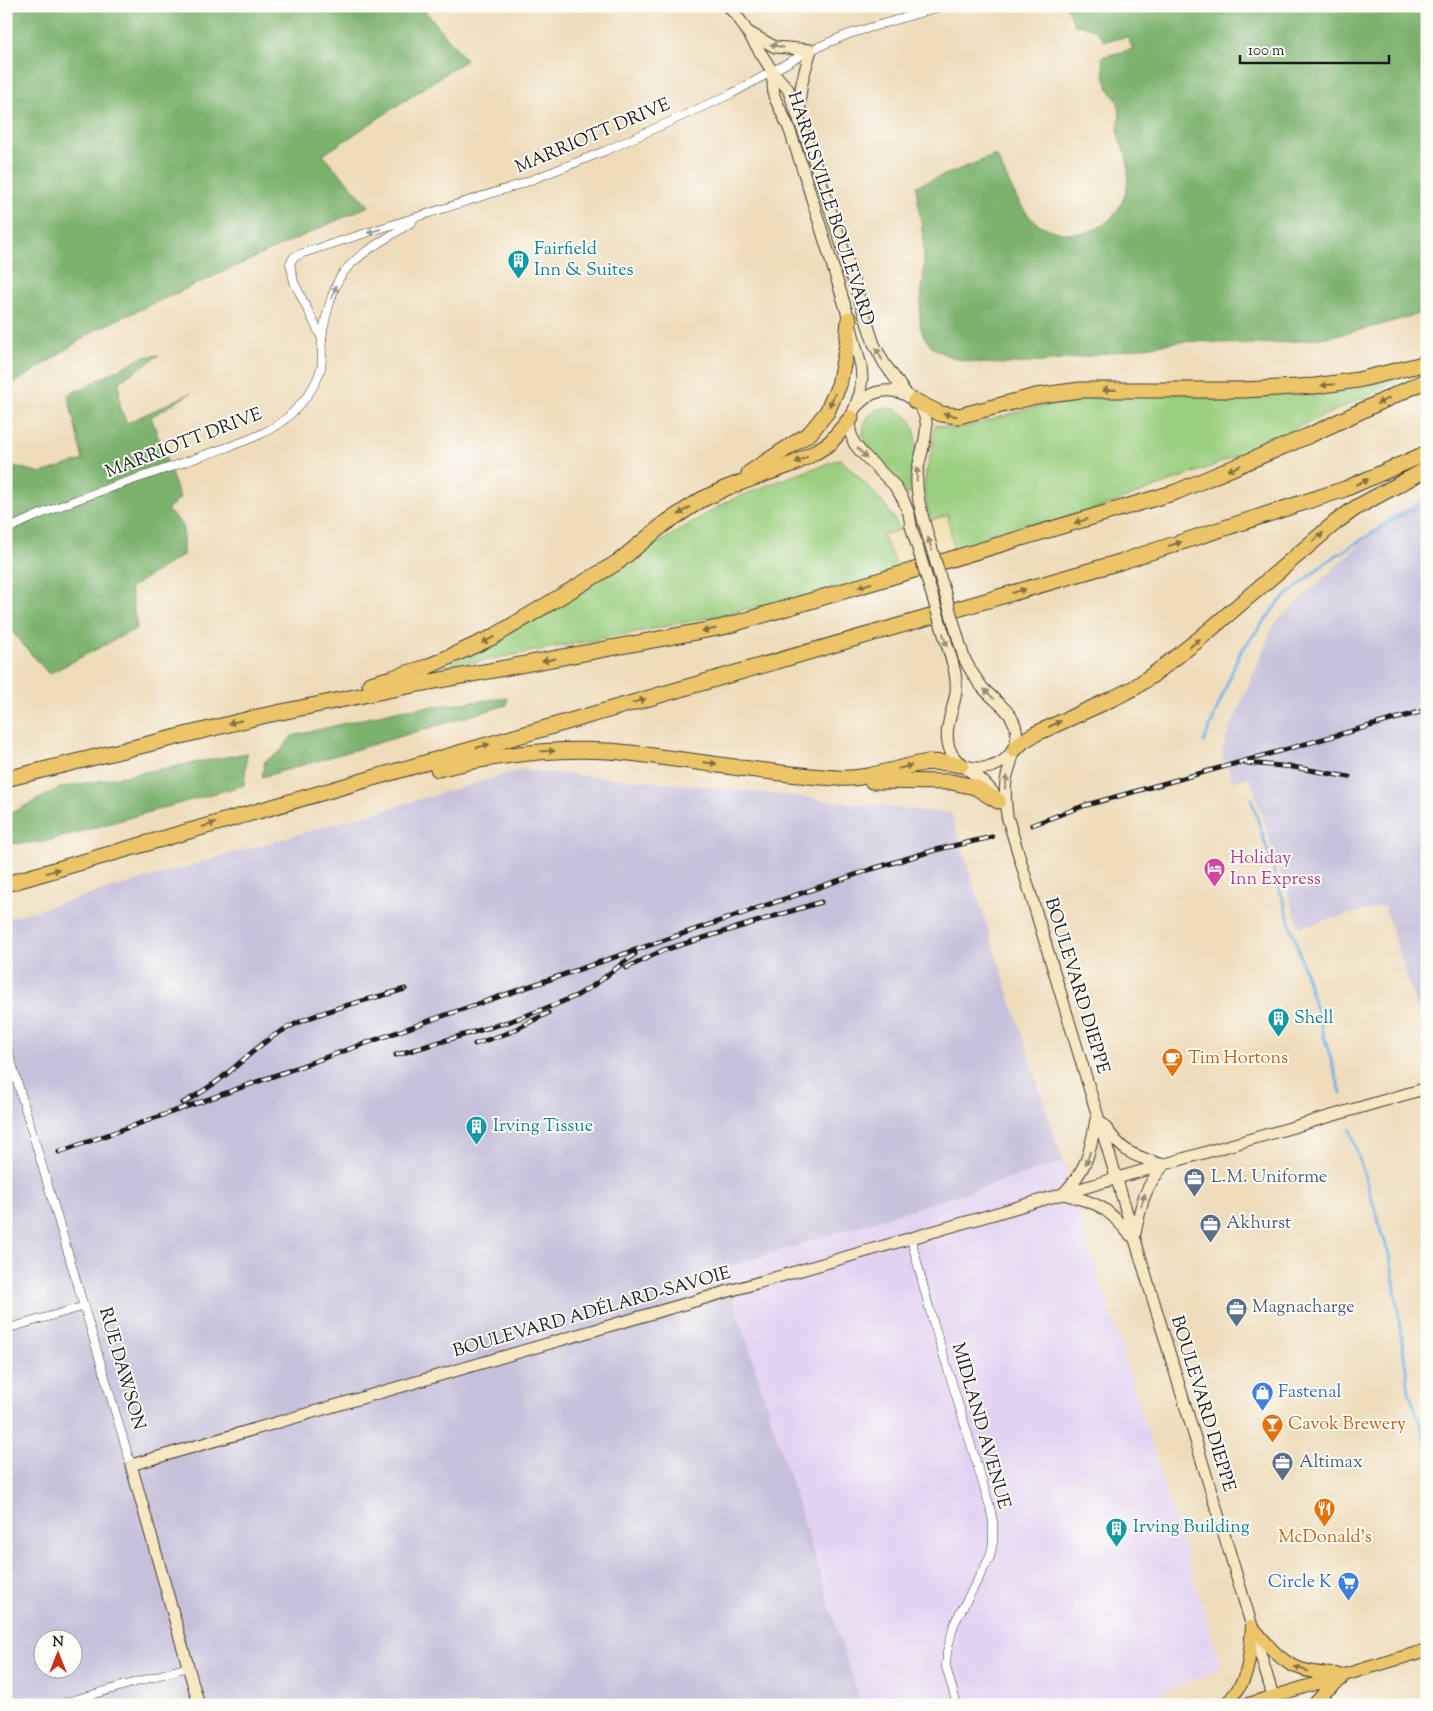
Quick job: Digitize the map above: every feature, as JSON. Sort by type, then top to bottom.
[{"type":"highway","points":[[726,488],[810,433],[827,412],[839,386],[848,345],[849,319]]},
{"type":"highway","points":[[911,398],[941,414],[959,416],[1036,396],[1080,390],[1243,390],[1315,386],[1358,380],[1427,362]]},
{"type":"highway","points":[[6,779],[262,716],[723,627],[1176,492],[1308,436],[1427,380]]},
{"type":"highway","points":[[262,716],[338,692],[419,670],[493,637],[618,562],[664,524],[701,500],[726,488],[795,463],[814,453],[830,443],[842,431],[853,414]]},
{"type":"highway","points":[[6,884],[1120,562],[1345,489],[1427,453]]},
{"type":"highway","points":[[1014,750],[1023,741],[1035,734],[1134,688],[1198,640],[1336,522],[1357,507],[1427,469]]},
{"type":"highway","points":[[261,810],[476,760],[543,751],[608,751],[762,771],[891,782],[952,782],[975,787],[998,801]]},
{"type":"highway","points":[[840,778],[867,776],[924,763],[961,764]]},
{"type":"main road","points":[[728,6],[747,31],[772,71]]},
{"type":"main road","points":[[747,31],[775,48],[811,50],[801,83],[799,101],[801,122]]},
{"type":"main road","name":"HARRISVILLE BOULEVARD","points":[[772,71],[788,89],[801,122],[874,344],[884,363],[922,410],[926,421],[926,432],[916,480],[917,494],[964,658],[977,680],[1011,717],[1016,726],[1017,737],[1004,792],[1007,816]]},
{"type":"main road","name":"HARRISVILLE BOULEVARD","points":[[772,71],[774,96],[791,136],[849,319],[861,366],[860,393],[850,431],[854,443],[861,452],[894,485],[903,499],[952,661],[956,691],[949,720],[948,745],[953,756],[988,786],[1007,816]]},
{"type":"main road","points":[[853,414],[862,400],[873,392],[895,391],[911,398]]},
{"type":"main road","points":[[961,764],[974,769],[986,769],[998,765],[1014,750]]},
{"type":"main road","name":"BOULEVARD DIEPPE","points":[[1007,816],[1275,1702]]},
{"type":"main road","points":[[1096,1114],[1115,1142],[1125,1151],[1164,1165],[1427,1088]]},
{"type":"main road","points":[[1096,1114],[1091,1146],[1084,1167],[1074,1183],[1063,1194],[1097,1204],[1107,1210],[1134,1240]]},
{"type":"main road","points":[[1134,1240],[1144,1196],[1150,1183],[1164,1165]]},
{"type":"main road","name":"BOULEVARD ADÉLARD-SAVOIE","points":[[131,1465],[1164,1165]]},
{"type":"main road","name":"RUE DAWSON","points":[[131,1465],[199,1705]]},
{"type":"main road","points":[[1252,1626],[1273,1652],[1293,1667],[1314,1672],[1349,1674]]},
{"type":"main road","points":[[1225,1705],[1238,1691],[1246,1674],[1252,1626]]},
{"type":"main road","points":[[1245,1705],[1275,1702],[1349,1674],[1427,1650]]},
{"type":"main road","points":[[1313,1705],[1325,1692],[1349,1674]]},
{"type":"street","name":"MARRIOTT DRIVE","points":[[322,339],[294,282],[290,263],[294,257],[521,184],[605,151],[731,94],[811,50],[849,34],[943,6]]},
{"type":"street","name":"MARRIOTT DRIVE","points":[[6,530],[72,502],[244,441],[278,425],[292,413],[314,386],[321,368],[322,339],[328,310],[341,274],[358,256],[420,216]]},
{"type":"street","name":"RUE DAWSON","points":[[6,1044],[131,1465]]},
{"type":"street","name":"MIDLAND AVENUE","points":[[911,1238],[930,1311],[993,1522],[993,1542],[990,1557],[954,1624],[947,1652],[946,1667],[957,1705]]},
{"type":"street","points":[[6,1329],[85,1306]]},
{"type":"street","points":[[57,1705],[188,1667]]},
{"type":"shaded area","points":[[1427,497],[1427,1038],[1384,906],[1299,927],[1249,776],[1233,782],[1221,751],[1274,624],[1390,516]]},
{"type":"shaded area","points":[[521,770],[692,785],[951,814],[1063,1162],[724,1268],[861,1705],[6,1705],[6,919]]},
{"type":"shaded area","points":[[1063,1162],[1222,1669],[1130,1705],[861,1705],[724,1267]]},
{"type":"green space","points":[[6,6],[421,6],[466,60],[323,155],[369,206],[97,329],[6,389]]},
{"type":"green space","points":[[1067,6],[1427,6],[1427,311],[1362,330],[1298,341],[1244,344],[1197,341],[1178,342],[1046,362],[1009,364],[975,362],[947,355],[928,342],[923,334],[920,320],[924,255],[916,186],[996,155],[1014,192],[1030,217],[1047,228],[1071,234],[1084,233],[1105,223],[1114,215],[1125,194],[1128,168],[1126,155],[1118,133],[1119,107],[1109,90],[1102,57],[1133,49],[1127,37],[1104,41],[1091,28],[1074,25]]},
{"type":"green space","points":[[159,355],[119,382],[120,409],[127,423],[191,393],[151,417],[180,498],[167,510],[183,525],[183,555],[130,588],[137,628],[49,674],[6,625],[6,464],[41,473],[83,460],[68,395],[143,357]]},
{"type":"green space","points":[[1401,377],[1398,382],[1215,465],[1069,519],[830,590],[658,628],[443,668],[632,559],[724,503],[840,459],[880,500],[900,529],[882,535],[948,515],[931,520],[926,498],[925,482],[935,425],[953,428],[966,427],[1024,410],[1072,400],[1101,397]]},
{"type":"green space","points":[[883,408],[890,408],[903,413],[911,421],[915,432],[910,493],[906,494],[875,460],[868,450],[864,439],[863,429],[871,413]]},
{"type":"green space","points":[[507,698],[507,705],[262,777],[265,761],[280,752],[292,736],[400,710]]},
{"type":"green space","points":[[247,753],[244,785],[44,842],[6,844],[6,816],[60,788]]},
{"type":"sand","points":[[948,515],[953,548],[897,565],[882,535]]},
{"type":"waterway","points":[[1204,742],[1239,654],[1279,602],[1326,562],[1398,517],[1427,502]]},
{"type":"waterway","points":[[1251,798],[1341,1093]]},
{"type":"waterway","points":[[1350,1129],[1391,1261],[1409,1391],[1427,1444]]},
{"type":"railway","points":[[1032,825],[1083,806],[1427,710]]},
{"type":"railway","points":[[1245,763],[1293,767],[1349,777]]},
{"type":"railway","points":[[59,1152],[437,1018],[872,869],[935,850],[992,837]]},
{"type":"railway","points":[[626,968],[664,950],[821,902]]},
{"type":"railway","points":[[396,1055],[511,1021],[552,1006],[578,995],[635,954]]},
{"type":"railway","points":[[183,1103],[215,1083],[267,1040],[290,1027],[321,1013],[405,989]]},
{"type":"railway","points":[[475,1044],[508,1033],[548,1013]]},
{"type":"place","name":"Fairfield Inn & Suites","points":[[518,279]]},
{"type":"place","name":"Holiday Inn Express","points":[[1214,888]]},
{"type":"place","name":"Shell","points":[[1278,1038]]},
{"type":"place","name":"Tim Hortons","points":[[1172,1078]]},
{"type":"place","name":"Irving Tissue","points":[[477,1146]]},
{"type":"place","name":"L.M. Uniforme","points":[[1195,1197]]},
{"type":"place","name":"Akhurst","points":[[1210,1243]]},
{"type":"place","name":"Magnacharge","points":[[1236,1327]]},
{"type":"place","name":"Fastenal","points":[[1262,1412]]},
{"type":"place","name":"Cavok Brewery","points":[[1272,1444]]},
{"type":"place","name":"Altimax","points":[[1283,1482]]},
{"type":"place","name":"McDonald's","points":[[1325,1527]]},
{"type":"place","name":"Irving Building","points":[[1117,1547]]},
{"type":"place","name":"Circle K","points":[[1348,1602]]}]
